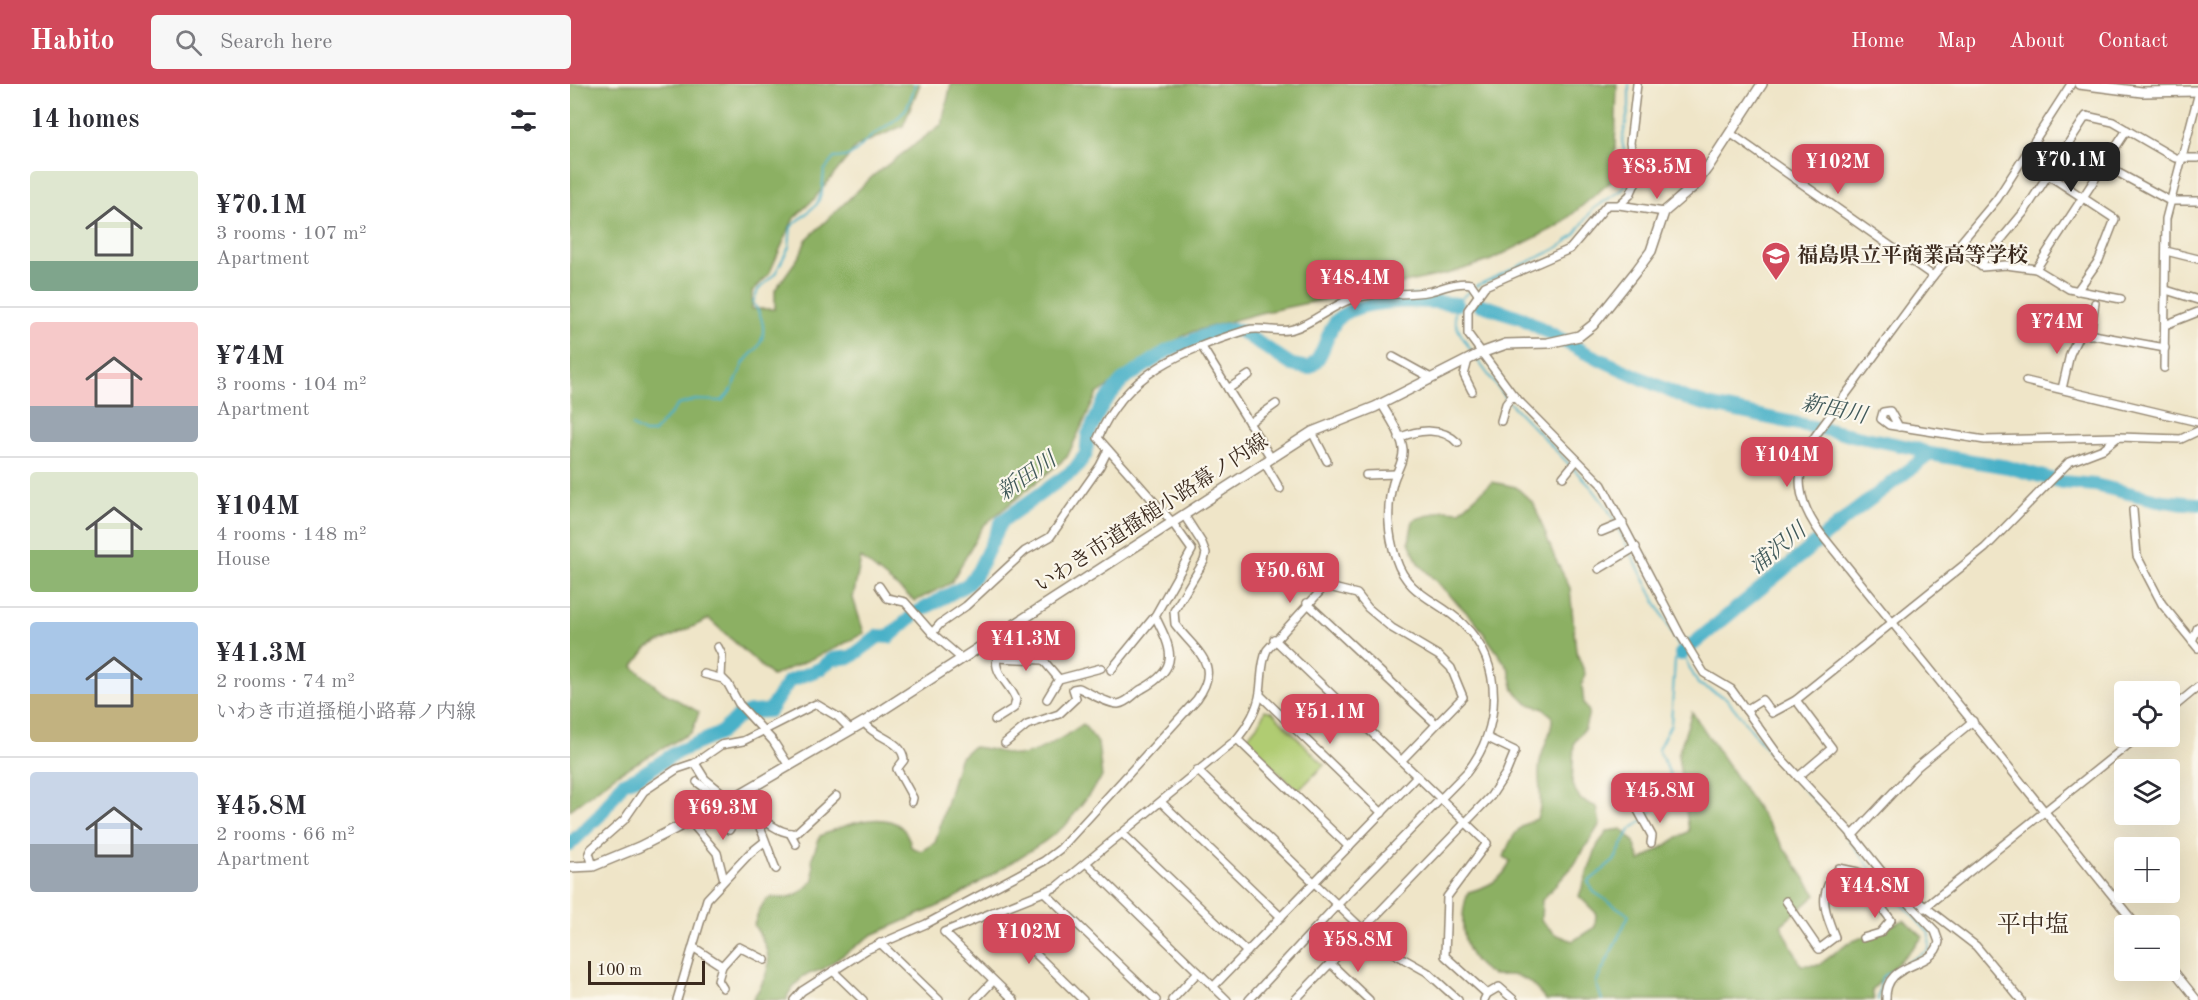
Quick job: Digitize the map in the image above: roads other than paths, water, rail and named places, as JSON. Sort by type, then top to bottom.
[{"type":"street","points":[[1619,205],[1629,195],[1636,179],[1630,143],[1637,84]]},
{"type":"street","points":[[1762,84],[1694,186],[1664,213],[1607,205],[1576,243],[1564,253],[1494,280],[1475,291],[1466,318],[1468,334],[1475,356],[1602,485],[1704,673],[1731,689],[1779,756],[1935,931],[1939,942],[1935,951],[1895,974],[1890,980],[1886,1000]]},
{"type":"street","points":[[2071,84],[1997,199],[1933,276],[1813,439],[1803,459],[1799,488],[1809,517],[1821,534],[2128,915]]},
{"type":"street","points":[[2079,84],[2198,91]]},
{"type":"street","points":[[2164,368],[2166,219],[2181,158],[2195,116],[2198,96]]},
{"type":"street","points":[[1980,265],[2024,212],[2086,116],[2113,122],[2175,158],[2198,158]]},
{"type":"street","points":[[2036,269],[2127,130]]},
{"type":"street","points":[[1730,133],[1933,276]]},
{"type":"street","points":[[2024,159],[2115,219],[2099,260],[2078,291]]},
{"type":"street","points":[[2104,165],[2170,201],[2198,201]]},
{"type":"street","name":"いわき市道搔槌小路幕ノ内線","points":[[570,867],[593,866],[690,821],[728,802],[851,730],[1312,432],[1381,404],[1475,356],[1506,344],[1548,343],[1579,336],[1593,325],[1651,251],[1664,213]]},
{"type":"street","points":[[1957,247],[1980,265],[2023,266],[2036,269],[2078,291],[2121,299]]},
{"type":"street","points":[[2166,251],[2198,259]]},
{"type":"street","points":[[1111,670],[1155,616],[1192,550],[1173,522],[1098,438],[1106,419],[1123,395],[1146,376],[1202,347],[1246,330],[1291,330],[1357,297],[1429,291],[1463,283],[1475,291]]},
{"type":"street","points":[[2166,290],[2198,300]]},
{"type":"street","points":[[2090,335],[2095,303]]},
{"type":"street","points":[[2165,325],[2198,312]]},
{"type":"street","points":[[2066,330],[2164,348]]},
{"type":"street","points":[[2062,390],[2070,354],[2080,333]]},
{"type":"street","points":[[1202,347],[1249,423],[1280,489]]},
{"type":"street","points":[[1472,391],[1464,375],[1475,356]]},
{"type":"street","points":[[1393,357],[1431,378]]},
{"type":"street","points":[[1228,389],[1249,375]]},
{"type":"street","points":[[2026,381],[2198,422]]},
{"type":"street","points":[[1501,421],[1506,404],[1513,395]]},
{"type":"street","points":[[1249,423],[1276,404]]},
{"type":"street","points":[[1249,1000],[1337,904],[1467,772],[1481,755],[1493,723],[1494,689],[1488,663],[1464,624],[1406,581],[1395,558],[1388,511],[1396,474],[1403,458],[1400,438],[1381,404]]},
{"type":"street","points":[[1899,426],[1985,440],[2118,437],[2181,439],[2198,431]]},
{"type":"street","points":[[1400,438],[1428,431],[1446,434],[1458,443]]},
{"type":"street","points":[[1312,432],[1328,461]]},
{"type":"street","points":[[1746,710],[1762,700],[1772,713],[1796,700],[1985,548],[2069,462],[2103,450],[2118,437]]},
{"type":"street","points":[[932,633],[940,624],[966,606],[1024,551],[1050,537],[1101,466],[1108,450]]},
{"type":"street","points":[[1563,477],[1577,460]]},
{"type":"street","points":[[1366,475],[1396,474]]},
{"type":"street","points":[[2133,510],[2137,556],[2162,604],[2198,648]]},
{"type":"street","points":[[794,1000],[802,991],[880,943],[926,924],[1044,861],[1060,849],[1204,691],[1209,672],[1205,660],[1175,624],[1173,618],[1174,610],[1204,561],[1206,553],[1184,515]]},
{"type":"street","points":[[1600,532],[1623,523]]},
{"type":"street","points":[[1599,569],[1636,547]]},
{"type":"street","points":[[879,586],[884,595],[902,601],[932,633],[962,659]]},
{"type":"street","points":[[1014,1000],[944,932],[1045,893],[1087,864],[1197,770],[1238,739],[1251,719],[1260,695],[1263,658],[1274,639],[1325,586],[1357,594],[1368,608],[1392,628],[1439,656],[1451,668],[1463,696],[1402,760]]},
{"type":"street","points":[[1307,603],[1435,723]]},
{"type":"street","points":[[1005,743],[1027,725],[1053,717],[1067,708],[1076,698],[1073,689],[1079,688],[1116,704],[1126,701],[1153,684],[1166,670],[1171,654],[1167,639],[1155,616]]},
{"type":"street","points":[[2192,641],[2198,627]]},
{"type":"street","points":[[1274,639],[1487,843],[1447,897],[1445,956],[1486,997],[1499,987],[1514,1000]]},
{"type":"street","points":[[988,642],[998,658]]},
{"type":"street","points":[[718,647],[722,655],[721,678]]},
{"type":"street","points":[[998,658],[1043,660],[1059,679]]},
{"type":"street","points":[[995,720],[1014,708],[1016,700],[996,664],[998,658]]},
{"type":"street","points":[[1047,699],[1059,679],[1101,668]]},
{"type":"street","points":[[704,674],[721,678],[728,684],[746,713],[778,748],[789,766]]},
{"type":"street","points":[[2180,702],[2198,687]]},
{"type":"street","points":[[1260,695],[1382,813]]},
{"type":"street","points":[[1796,700],[1832,748],[1798,777]]},
{"type":"street","points":[[593,866],[589,853],[591,849],[624,820],[644,791],[677,769],[695,763],[721,745],[743,741],[816,704],[838,717],[851,730]]},
{"type":"street","points":[[1036,721],[1037,732]]},
{"type":"street","points":[[1852,836],[1917,767],[1972,721]]},
{"type":"street","points":[[864,722],[870,730],[892,742],[902,752],[904,760],[897,769],[913,798],[912,802]]},
{"type":"street","points":[[1296,1000],[1491,796],[1506,773],[1515,751],[1488,738]]},
{"type":"street","points":[[1238,739],[1349,847]]},
{"type":"street","points":[[1924,908],[2125,747]]},
{"type":"street","points":[[695,763],[705,779],[728,802],[762,829],[764,842],[776,869]]},
{"type":"street","points":[[1197,770],[1378,945],[1439,981],[1458,1000]]},
{"type":"street","points":[[1214,987],[1417,776]]},
{"type":"street","points":[[697,782],[728,802]]},
{"type":"street","points":[[790,833],[798,831],[836,796]]},
{"type":"street","points":[[1161,802],[1281,917]]},
{"type":"street","points":[[1634,803],[1652,836],[1651,843]]},
{"type":"street","points":[[744,815],[762,819],[790,833],[796,844]]},
{"type":"street","points":[[729,830],[744,815]]},
{"type":"street","points":[[690,821],[717,853],[724,880]]},
{"type":"street","points":[[1123,834],[1246,952]]},
{"type":"street","points":[[677,1000],[705,903],[749,854],[764,842]]},
{"type":"street","points":[[1087,864],[1227,1000]]},
{"type":"street","points":[[1785,901],[1819,949],[1835,936],[1826,915],[1824,894],[1839,867],[1858,872],[1875,886]]},
{"type":"street","points":[[1863,938],[1880,933],[1891,920],[1879,904],[1864,899],[1884,876]]},
{"type":"street","points":[[1894,887],[1902,889],[1976,946],[2021,1000]]},
{"type":"street","points":[[1045,893],[1156,1000]]},
{"type":"street","points":[[993,912],[1083,1000]]},
{"type":"street","points":[[880,943],[939,1000]]},
{"type":"street","points":[[693,947],[722,966]]},
{"type":"street","points":[[723,988],[718,980],[722,966],[739,947],[765,960]]},
{"type":"street","points":[[1330,963],[1369,1000]]},
{"type":"street","points":[[833,971],[863,1000]]},
{"type":"street","points":[[1172,1000],[1198,972]]},
{"type":"street","points":[[2180,979],[2197,1000]]},
{"type":"street","points":[[975,1000],[993,981]]},
{"type":"waterway","points":[[632,426],[644,433],[653,433],[678,405],[695,400],[722,401],[726,397],[735,384],[744,362],[756,349],[763,335],[763,324],[753,303],[758,290],[775,274],[789,247],[791,227],[817,204],[822,192],[824,171],[834,158],[853,154],[867,140],[900,116],[912,96],[915,84]]},
{"type":"waterway","points":[[1476,286],[1565,243],[1576,233],[1593,209],[1622,190],[1630,178],[1622,141],[1629,107],[1629,84]]},
{"type":"waterway","points":[[1471,290],[1457,305],[1455,320],[1473,353]]},
{"type":"waterway","name":"新田川","points":[[570,844],[600,815],[623,783],[638,777],[677,752],[719,734],[738,717],[750,712],[769,711],[789,681],[820,669],[833,659],[851,657],[879,636],[889,637],[916,613],[968,584],[978,571],[1002,521],[1074,470],[1086,454],[1088,435],[1103,404],[1122,381],[1167,351],[1224,330],[1239,330],[1292,365],[1308,368],[1317,360],[1334,324],[1343,315],[1356,309],[1391,302],[1457,304]]},
{"type":"waterway","name":"新田川","points":[[1479,304],[1522,318],[1586,353],[1685,398],[1708,405],[1914,448],[1930,454],[2008,467],[2062,482],[2095,485],[2162,501],[2198,504]]},
{"type":"waterway","points":[[1476,358],[1506,399]]},
{"type":"waterway","points":[[1510,403],[1592,488],[1608,509],[1698,684],[1726,698],[1780,766],[1827,812]]},
{"type":"waterway","name":"浦沢川","points":[[1681,654],[1855,511],[1930,454]]},
{"type":"waterway","points":[[1602,1000],[1596,983],[1629,915],[1594,892],[1588,882],[1614,861],[1630,830],[1648,816],[1664,796],[1670,774],[1658,749],[1671,724],[1675,660],[1681,654]]},
{"type":"waterway","points":[[1833,818],[1878,878]]},
{"type":"waterway","points":[[1878,1000],[1882,977],[1929,950],[1930,934],[1882,882]]},
{"type":"place","name":"福島県立平商業高等学校","points":[[1776,282]]},
{"type":"district","name":"平中塩","points":[[2033,926]]}]
